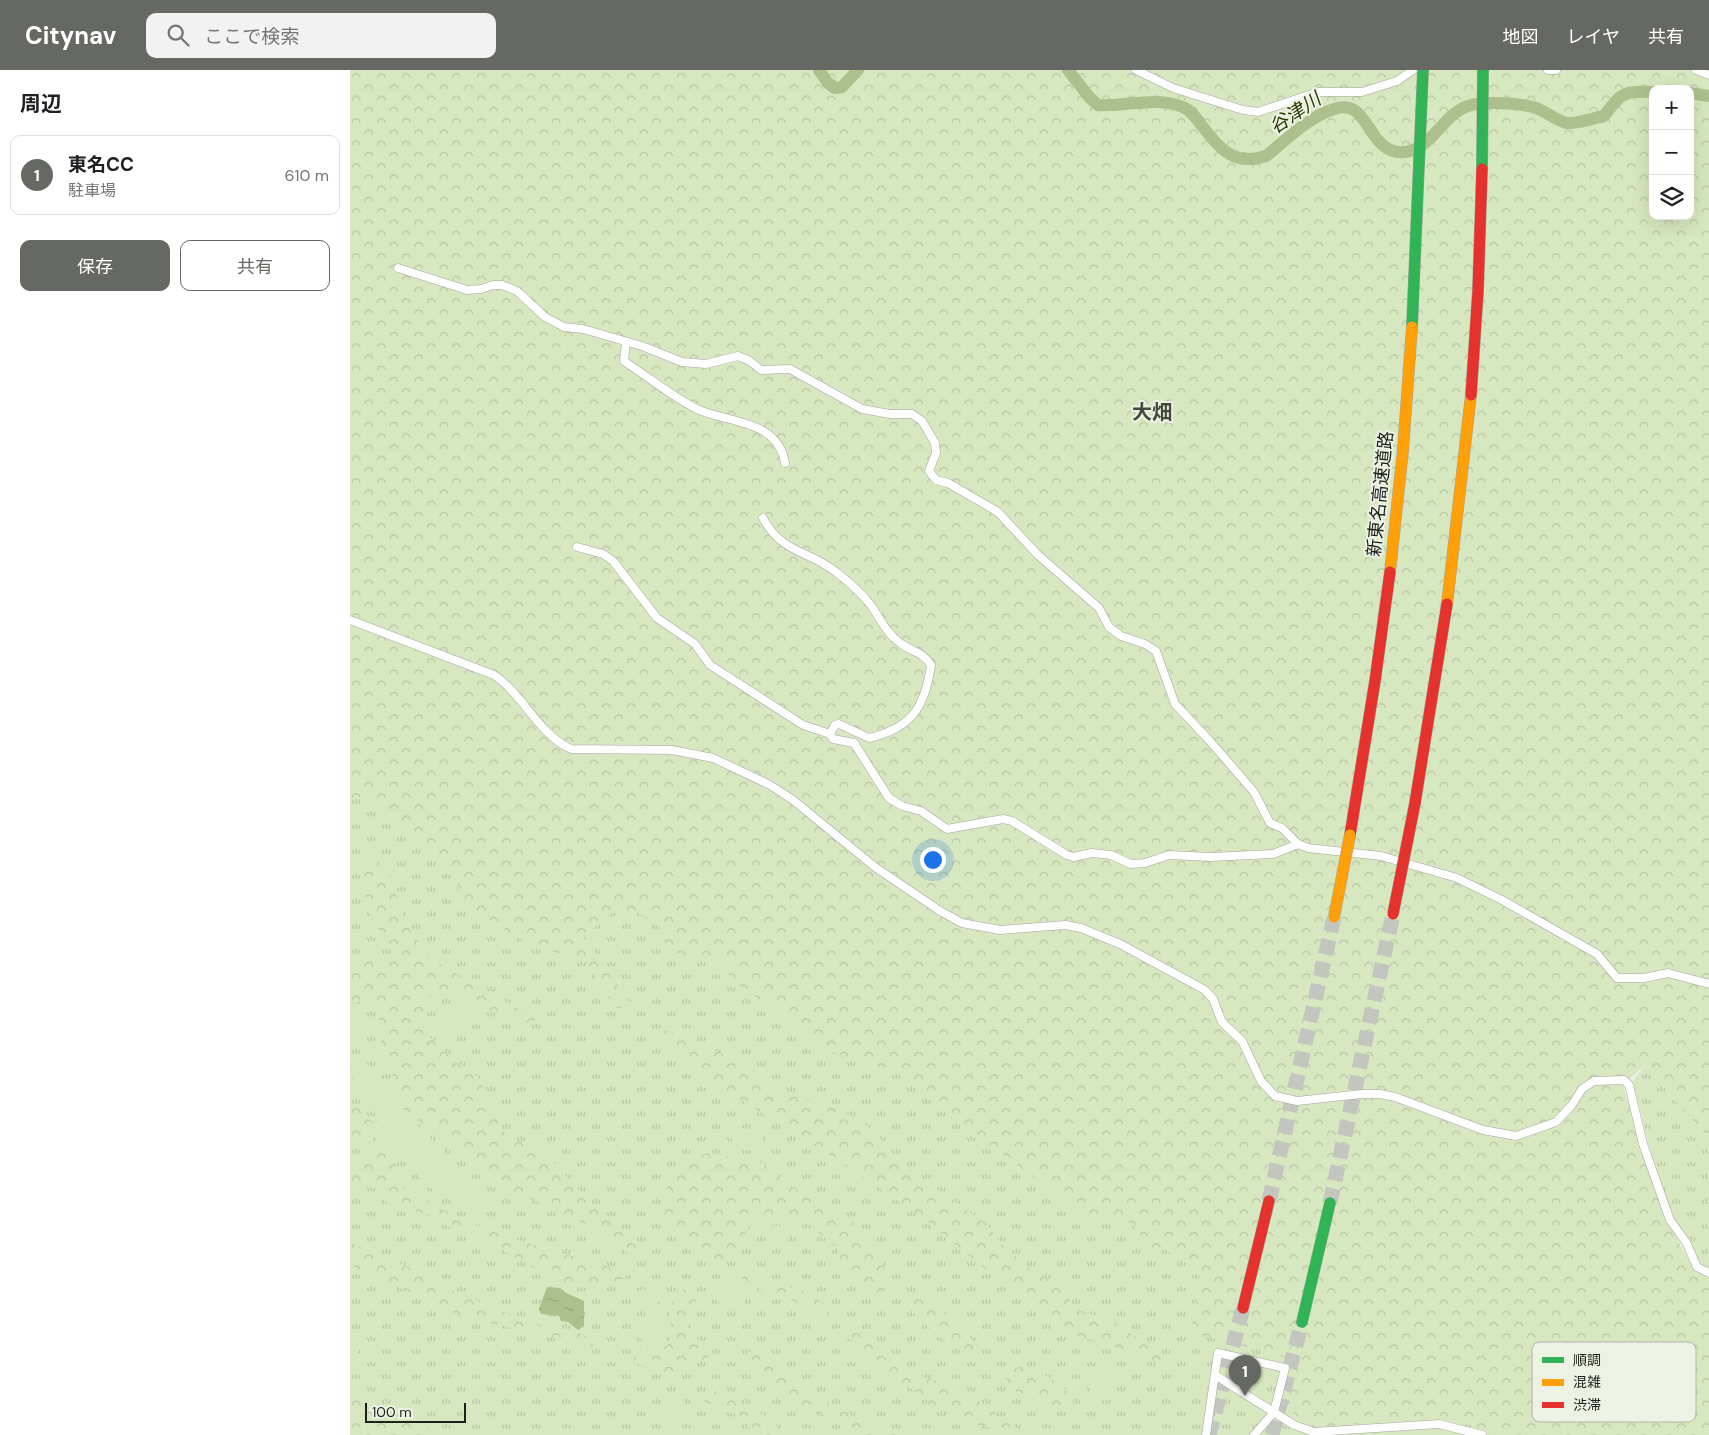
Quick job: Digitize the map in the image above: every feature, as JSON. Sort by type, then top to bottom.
[{"type":"highway","name":"新東名高速道路","points":[[1334,917],[1350,835],[1373,696],[1394,532],[1414,321],[1423,70]]},
{"type":"highway","points":[[1393,914],[1415,802],[1444,634],[1461,500],[1474,363],[1483,70]]},
{"type":"highway","points":[[1243,1308],[1270,1201]]},
{"type":"highway","points":[[1302,1322],[1330,1203]]},
{"type":"street","points":[[1136,70],[1172,88],[1243,110],[1258,112],[1318,92],[1362,92],[1397,82],[1412,70]]},
{"type":"street","points":[[1548,70],[1556,70]]},
{"type":"street","points":[[1696,70],[1709,76]]},
{"type":"street","points":[[398,268],[467,290],[502,285],[517,291],[545,317],[564,327],[583,329],[626,343],[642,346],[693,364],[706,364],[738,356],[750,361],[761,370],[790,370],[862,410],[890,414],[912,414],[922,421],[935,443],[936,453],[929,471],[936,480],[948,483],[998,512],[1038,554],[1099,608],[1109,627],[1121,636],[1145,644],[1156,651],[1175,704],[1254,792],[1270,823],[1282,828],[1298,844],[1308,848],[1381,856],[1456,878],[1502,900],[1597,954],[1608,964],[1617,978],[1644,978],[1668,973],[1709,984]]},
{"type":"street","points":[[626,343],[624,360],[630,366],[700,410],[750,424],[765,432],[781,448],[785,463]]},
{"type":"street","points":[[763,518],[770,530],[795,551],[834,570],[863,596],[888,632],[901,644],[921,653],[931,665],[920,704],[914,716],[906,724],[892,732],[870,738],[839,724],[835,725],[830,734]]},
{"type":"street","points":[[577,547],[603,554],[613,561],[657,618],[695,644],[710,665],[803,725],[830,734],[833,739],[854,743],[889,798],[902,806],[921,812],[947,829],[1003,819],[1012,821],[1067,855],[1073,857],[1092,853],[1110,855],[1131,864],[1146,863],[1169,855],[1212,857],[1273,854],[1298,844]]},
{"type":"street","points":[[350,620],[494,675],[506,682],[541,727],[559,743],[572,749],[672,750],[713,758],[746,772],[793,800],[875,867],[940,911],[962,923],[1000,930],[1065,925],[1081,928],[1120,944],[1196,983],[1213,999],[1222,1022],[1242,1041],[1261,1081],[1275,1096],[1297,1101],[1380,1094],[1395,1097],[1483,1130],[1516,1136],[1556,1122],[1567,1111],[1582,1089],[1594,1081],[1624,1080],[1629,1085],[1643,1144],[1670,1220],[1686,1242],[1697,1267],[1709,1273]]},
{"type":"street","points":[[1206,1435],[1218,1353],[1285,1368],[1274,1412],[1254,1435]]},
{"type":"street","points":[[1241,1390],[1246,1360]]},
{"type":"street","points":[[1215,1375],[1294,1425],[1314,1432],[1440,1424],[1482,1435]]},
{"type":"green space","points":[[350,70],[1709,70],[1709,1139],[1645,1065],[1623,1085],[1644,1156],[1679,1243],[1695,1269],[1709,1276],[1709,1435],[1496,1435],[1468,1424],[1440,1418],[1319,1428],[1296,1416],[1286,1394],[1292,1361],[1272,1353],[1190,1333],[1200,1272],[1165,1249],[1151,1250],[1130,1222],[1090,1217],[1007,1158],[965,1125],[908,1073],[851,1059],[814,1044],[794,1023],[732,981],[719,956],[691,959],[665,947],[664,930],[638,913],[612,913],[583,937],[634,1007],[617,1008],[599,985],[584,959],[530,946],[460,900],[456,876],[368,797],[357,774],[365,797],[350,799]]},
{"type":"green space","points":[[350,714],[1506,1435],[415,1435],[350,1398]]},
{"type":"green space","points":[[365,855],[382,864],[395,881],[397,897],[407,926],[431,959],[537,1019],[524,1024],[472,1004],[451,992],[426,997],[422,1029],[452,1058],[479,1078],[509,1141],[535,1143],[593,1205],[646,1252],[632,1255],[604,1238],[592,1227],[516,1192],[404,1110],[394,1078],[383,1058],[378,1015],[372,999],[350,1004],[350,956],[360,962],[392,962],[395,953],[371,917],[358,869]]},
{"type":"green space","points":[[443,1004],[459,1007],[465,1013],[466,1022],[459,1031],[449,1032],[439,1027],[438,1014]]},
{"type":"green space","points":[[350,1018],[364,1022],[362,1035],[354,1044],[350,1043]]},
{"type":"green space","points":[[658,1027],[721,1053],[775,1090],[843,1111],[875,1131],[895,1159],[985,1223],[1003,1245],[1029,1268],[1068,1290],[1071,1308],[1114,1321],[1165,1359],[1148,1362],[1125,1350],[1072,1334],[1056,1323],[1030,1299],[981,1266],[927,1221],[827,1153],[728,1092],[671,1052]]},
{"type":"green space","points":[[351,1054],[360,1055],[385,1084],[393,1101],[480,1187],[485,1199],[477,1208],[451,1201],[418,1177],[393,1144],[350,1073]]},
{"type":"green space","points":[[1645,1065],[1709,1139],[1709,1270],[1695,1257],[1682,1237],[1660,1183],[1633,1081]]},
{"type":"green space","points":[[350,1102],[366,1113],[377,1129],[372,1141],[353,1147],[350,1146]]},
{"type":"green space","points":[[731,1129],[761,1130],[764,1144],[760,1148],[752,1150],[740,1148],[732,1140],[730,1133]]},
{"type":"green space","points":[[386,1144],[396,1159],[396,1172],[400,1186],[462,1220],[533,1245],[630,1273],[623,1279],[591,1289],[564,1285],[471,1232],[457,1231],[427,1214],[389,1205],[377,1189],[350,1180],[350,1161],[358,1162]]},
{"type":"green space","points":[[709,1153],[763,1163],[792,1187],[854,1223],[878,1252],[892,1288],[877,1292],[843,1269],[837,1248],[817,1231],[812,1220],[769,1214],[754,1220],[742,1237],[733,1258],[712,1269],[678,1238],[659,1213],[668,1183],[681,1162]]},
{"type":"green space","points":[[775,1225],[788,1229],[789,1239],[784,1245],[771,1244],[763,1235],[764,1231]]},
{"type":"green space","points":[[350,1242],[420,1272],[441,1285],[470,1298],[545,1328],[567,1329],[592,1338],[594,1347],[463,1317],[350,1265]]},
{"type":"green space","points":[[761,1243],[767,1246],[770,1252],[767,1258],[761,1261],[755,1258],[752,1252],[755,1246]]},
{"type":"green space","points":[[745,1265],[770,1285],[798,1288],[825,1304],[831,1317],[817,1316],[795,1301],[774,1299],[737,1274]]},
{"type":"green space","points":[[735,1283],[740,1287],[745,1304],[736,1310],[718,1302],[712,1295],[714,1288],[720,1284]]},
{"type":"green space","points":[[689,1288],[696,1301],[687,1320],[690,1335],[705,1342],[710,1356],[674,1376],[647,1368],[631,1360],[640,1349],[667,1346],[672,1334],[669,1312],[676,1293]]},
{"type":"green space","points":[[645,1289],[660,1293],[661,1301],[651,1307],[636,1308],[633,1298],[636,1292]]},
{"type":"green space","points":[[910,1293],[928,1296],[933,1305],[959,1325],[978,1346],[975,1357],[957,1349],[927,1326],[907,1302]]},
{"type":"green space","points":[[653,1318],[660,1322],[664,1331],[655,1340],[647,1343],[637,1337],[634,1327],[644,1319]]},
{"type":"green space","points":[[837,1328],[852,1328],[874,1346],[888,1361],[908,1372],[947,1384],[961,1394],[978,1401],[1021,1431],[1006,1431],[983,1426],[941,1411],[871,1363],[859,1349],[856,1342],[838,1334]]},
{"type":"green space","points":[[350,1331],[358,1344],[356,1358],[350,1363]]},
{"type":"green space","points":[[748,1352],[765,1352],[823,1400],[869,1425],[901,1435],[855,1435],[827,1418],[807,1410],[763,1379],[751,1364]]},
{"type":"green space","points":[[1021,1367],[1047,1377],[1062,1386],[1068,1392],[1075,1409],[1072,1412],[1045,1405],[1029,1399],[1006,1384],[1007,1370]]},
{"type":"green space","points":[[1096,1367],[1112,1367],[1116,1377],[1116,1392],[1109,1400],[1103,1401],[1091,1394],[1088,1374]]},
{"type":"green space","points":[[709,1388],[772,1419],[784,1435],[754,1435],[743,1418],[698,1399]]},
{"type":"green space","points":[[350,1391],[363,1399],[411,1415],[440,1435],[350,1435]]},
{"type":"green space","points":[[678,1395],[684,1402],[684,1416],[680,1425],[671,1426],[664,1424],[654,1412],[657,1405]]},
{"type":"water","points":[[547,1287],[560,1288],[566,1293],[584,1301],[584,1326],[578,1330],[568,1322],[561,1321],[559,1316],[541,1314],[539,1309]]},
{"type":"waterway","name":"谷津川","points":[[819,70],[828,83],[835,88],[842,87],[858,70]]},
{"type":"waterway","name":"谷津川","points":[[1068,70],[1090,98],[1098,105],[1164,102],[1185,108],[1193,114],[1223,149],[1238,158],[1246,159],[1266,156],[1316,117],[1334,109],[1346,107],[1355,111],[1362,118],[1383,145],[1392,151],[1405,152],[1423,145],[1451,116],[1459,110],[1475,104],[1502,103],[1521,105],[1536,108],[1559,120],[1571,123],[1604,116],[1615,102],[1629,93],[1649,92]]},
{"type":"waterway","name":"谷津川","points":[[1694,94],[1709,96]]},
{"type":"tunnel","points":[[1330,1203],[1393,914]]},
{"type":"tunnel","points":[[1269,1201],[1334,917]]},
{"type":"tunnel","points":[[1209,1435],[1243,1308]]},
{"type":"tunnel","points":[[1272,1435],[1302,1322]]},
{"type":"traffic: fast","points":[[1412,327],[1423,70]]},
{"type":"traffic: fast","points":[[1482,169],[1483,70]]},
{"type":"traffic: fast","points":[[1302,1322],[1330,1203]]},
{"type":"traffic: slow","points":[[1390,572],[1403,450],[1412,327]]},
{"type":"traffic: slow","points":[[1447,604],[1471,395]]},
{"type":"traffic: slow","points":[[1334,917],[1350,835]]},
{"type":"traffic: jam","points":[[1471,395],[1478,291],[1482,169]]},
{"type":"traffic: jam","points":[[1350,835],[1375,681],[1390,572]]},
{"type":"traffic: jam","points":[[1415,803],[1447,604]]},
{"type":"traffic: jam","points":[[1393,914],[1415,803]]},
{"type":"traffic: jam","points":[[1243,1308],[1269,1201]]},
{"type":"place","name":"東名CC","points":[[1245,1396]]},
{"type":"district","name":"大畑","points":[[1152,412]]}]
